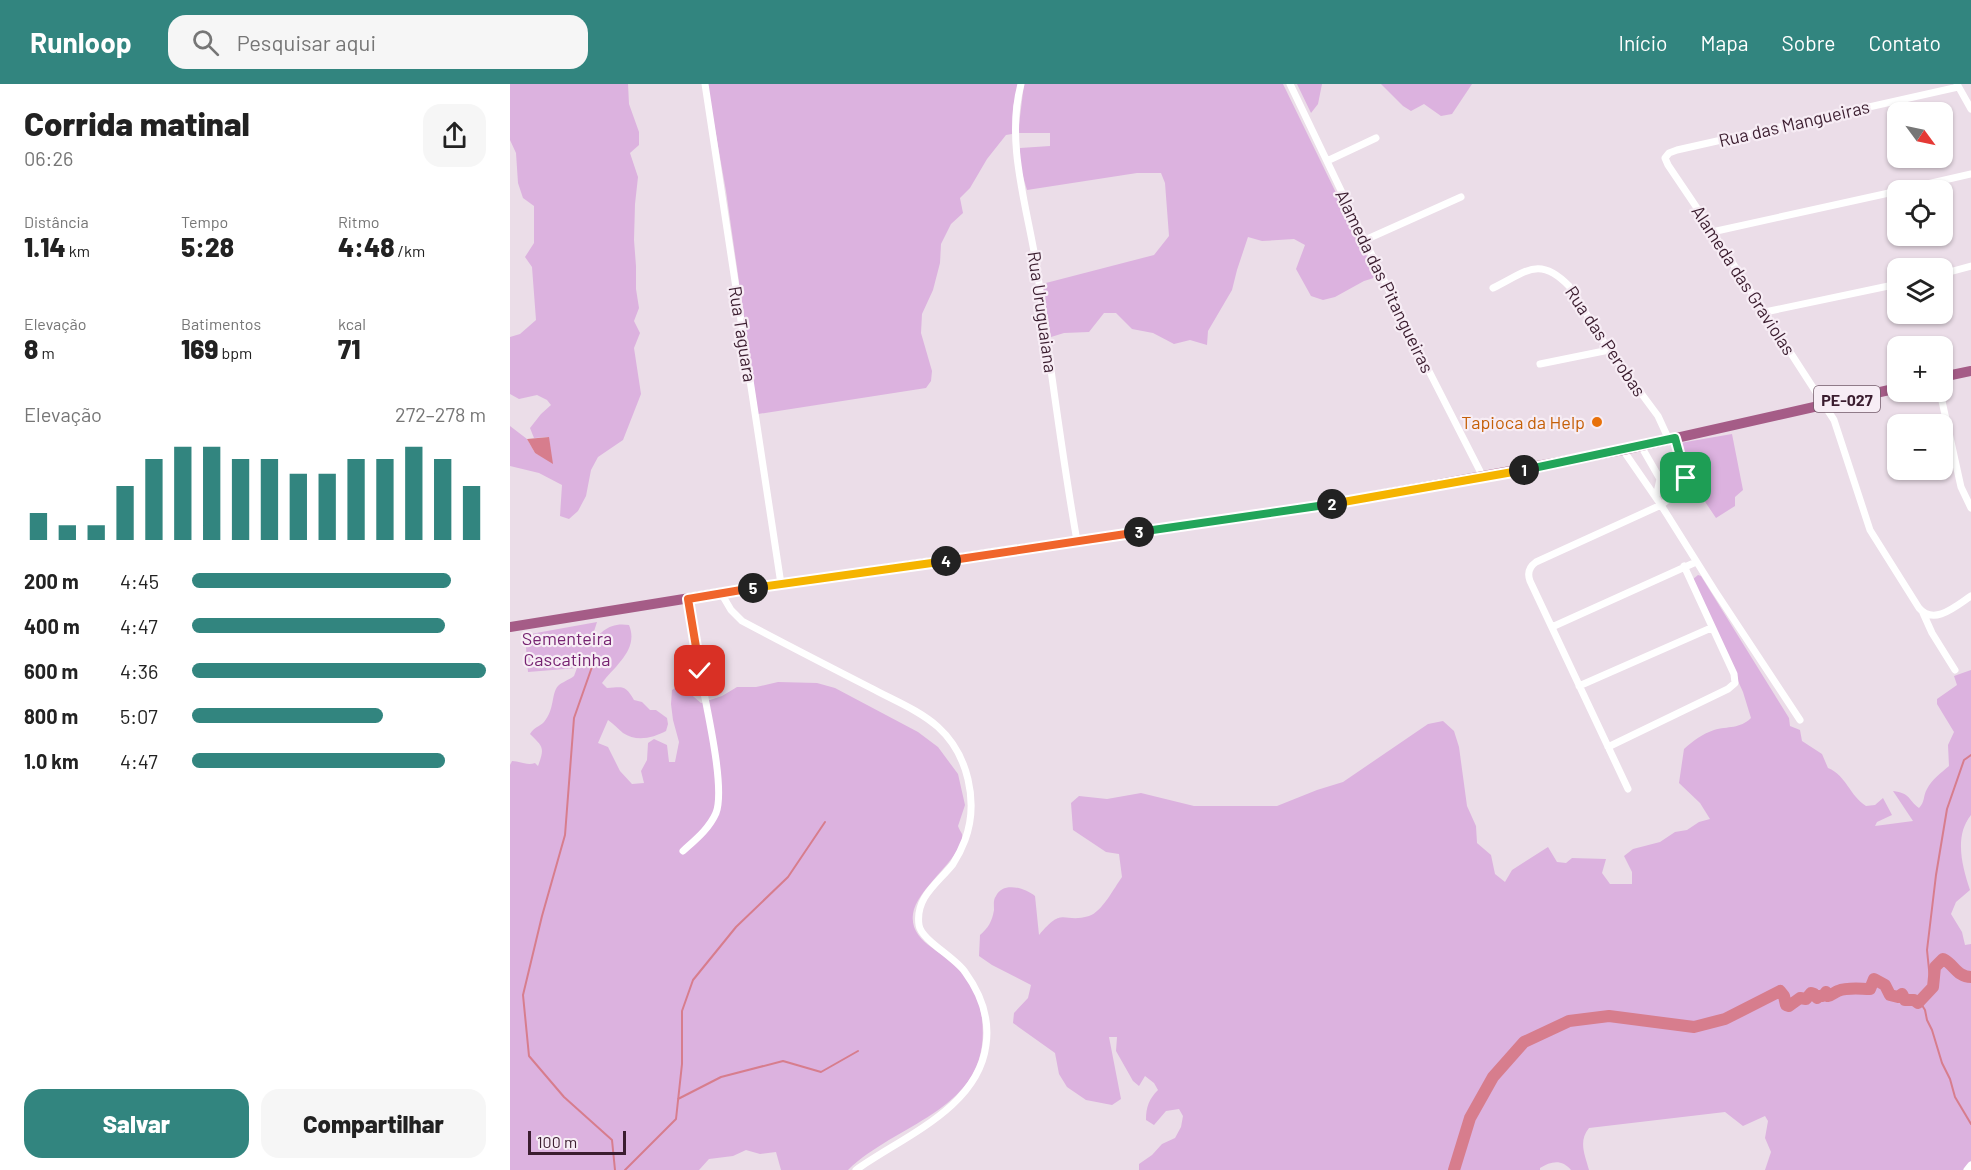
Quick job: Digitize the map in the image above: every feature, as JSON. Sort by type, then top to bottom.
[{"type":"main road","points":[[1953,375],[1971,371]]},
{"type":"main road","name":"PE-027","points":[[510,627],[781,584],[1326,505],[1623,450],[1887,390]]},
{"type":"street","name":"Rua Taguara","points":[[705,84],[781,584]]},
{"type":"street","name":"Rua Uruguaiana","points":[[1021,84],[1017,101],[1017,158],[1033,242],[1077,541]]},
{"type":"street","name":"Alameda das Pitangueiras","points":[[1290,84],[1404,322],[1483,477]]},
{"type":"street","points":[[1958,86],[1971,109]]},
{"type":"street","name":"Rua das Mangueiras","points":[[1666,156],[1677,150],[1958,86]]},
{"type":"street","points":[[1327,161],[1376,138]]},
{"type":"street","name":"Alameda das Graviolas","points":[[1666,156],[1668,165],[1824,404],[1839,433],[1870,530],[1923,613],[1932,633],[1955,670]]},
{"type":"street","points":[[1946,180],[1971,174]]},
{"type":"street","points":[[1712,232],[1887,194]]},
{"type":"street","points":[[1365,240],[1461,196]]},
{"type":"street","points":[[1953,271],[1971,266]]},
{"type":"street","name":"Rua das Perobas","points":[[1493,288],[1541,267],[1554,272],[1569,286],[1672,439],[1685,472],[1685,482],[1679,491],[1661,505]]},
{"type":"street","points":[[1765,312],[1887,286]]},
{"type":"street","points":[[1540,364],[1610,350]]},
{"type":"street","points":[[1942,402],[1963,494],[1971,508]]},
{"type":"street","points":[[1641,446],[1660,479],[1656,497]]},
{"type":"street","points":[[1623,450],[1656,497],[1800,720]]},
{"type":"street","points":[[1963,494],[1971,491]]},
{"type":"street","points":[[1628,789],[1528,573],[1532,565],[1661,505]]},
{"type":"street","points":[[1552,627],[1696,562]]},
{"type":"street","points":[[1608,747],[1735,683],[1734,674],[1684,566]]},
{"type":"street","points":[[1688,576],[1701,570]]},
{"type":"street","points":[[721,593],[731,610],[742,621],[938,726],[959,752],[965,766],[971,801],[966,836],[952,865],[926,892],[918,921],[920,930],[927,938],[958,963],[978,994],[987,1023],[985,1056],[977,1074],[960,1098],[911,1136],[856,1170]]},
{"type":"street","points":[[1923,613],[1935,616],[1971,596]]},
{"type":"street","points":[[682,851],[711,822],[716,813],[718,799],[711,728],[688,599]]},
{"type":"street","points":[[1579,686],[1711,628]]},
{"type":"street","points":[[1967,1170],[1971,1165]]},
{"type":"green space","points":[[510,84],[628,84],[629,104],[639,132],[639,145],[630,153],[638,177],[634,240],[639,308],[634,321],[640,333],[634,348],[641,394],[623,440],[598,457],[591,470],[586,496],[578,511],[569,519],[560,516],[562,485],[539,473],[510,466],[510,426],[527,439],[535,453],[541,456],[549,437],[534,438],[530,428],[551,405],[537,395],[519,399],[510,394],[510,337],[520,334],[536,320],[532,267],[525,257],[534,243],[534,206],[523,198],[518,183],[516,153],[510,140]]},
{"type":"green space","points":[[707,84],[1019,84],[1013,107],[1012,134],[1006,135],[987,159],[970,188],[960,198],[963,213],[951,224],[941,244],[940,263],[933,290],[922,314],[921,333],[932,371],[931,381],[926,388],[758,414],[726,191]]},
{"type":"green space","points":[[1024,84],[1283,84],[1377,277],[1364,281],[1335,297],[1323,300],[1311,296],[1296,269],[1305,245],[1294,239],[1262,241],[1248,237],[1232,290],[1208,331],[1207,345],[1190,340],[1174,344],[1153,333],[1132,329],[1116,313],[1104,313],[1089,332],[1064,333],[1051,337],[1042,284],[1154,255],[1169,236],[1165,183],[1161,173],[1137,173],[1027,190],[1019,163],[1020,148],[1050,146],[1050,133],[1018,133]]},
{"type":"green space","points":[[1297,84],[1322,84],[1318,104],[1311,113]]},
{"type":"green space","points":[[1381,84],[1472,84],[1452,114],[1441,116],[1424,104],[1411,111]]},
{"type":"green space","points":[[1732,434],[1743,490],[1735,497],[1735,506],[1716,518],[1689,478],[1680,443]]},
{"type":"green space","points":[[1698,575],[1701,576],[1789,718],[1790,726],[1800,730],[1802,741],[1822,754],[1828,768],[1840,776],[1860,802],[1866,806],[1875,805],[1883,798],[1892,815],[1877,822],[1875,826],[1913,821],[1893,791],[1906,795],[1919,808],[1929,785],[1949,766],[1948,745],[1954,732],[1937,704],[1937,699],[1957,685],[1954,676],[1971,670],[1971,815],[1966,823],[1961,842],[1962,861],[1970,890],[1956,902],[1951,914],[1962,932],[1965,945],[1971,944],[1971,1170],[1765,1170],[1771,1152],[1765,1138],[1768,1121],[1765,1116],[1743,1126],[1725,1112],[1589,1128],[1583,1143],[1589,1170],[1571,1170],[1568,1166],[1556,1162],[1540,1170],[1139,1170],[1139,1164],[1162,1144],[1175,1138],[1181,1127],[1183,1116],[1179,1109],[1166,1111],[1154,1125],[1146,1120],[1149,1104],[1158,1090],[1154,1083],[1145,1076],[1139,1086],[1133,1081],[1116,1051],[1117,1037],[1109,1037],[1121,1099],[1112,1105],[1086,1100],[1067,1087],[1059,1074],[1055,1053],[1013,1023],[1014,1013],[1028,998],[1031,985],[979,956],[980,935],[991,921],[994,899],[999,891],[1014,887],[1035,896],[1039,935],[1059,918],[1080,918],[1094,914],[1122,877],[1119,854],[1106,852],[1073,830],[1071,803],[1079,796],[1107,799],[1141,793],[1194,806],[1277,806],[1343,782],[1428,724],[1443,721],[1454,731],[1459,747],[1467,806],[1476,826],[1477,843],[1491,855],[1495,874],[1505,882],[1512,870],[1548,847],[1557,862],[1566,863],[1572,858],[1606,859],[1602,873],[1610,884],[1632,884],[1632,872],[1624,856],[1633,849],[1660,842],[1675,832],[1687,830],[1699,822],[1710,819],[1700,803],[1679,783],[1684,749],[1714,730],[1738,726],[1751,718],[1743,692],[1692,580]]},
{"type":"green space","name":"Sementeira Cascatinha","points":[[597,622],[589,647],[601,633],[616,625],[629,625],[631,634],[629,649],[602,683],[607,688],[624,688],[634,700],[642,702],[650,710],[656,710],[667,718],[666,731],[644,738],[628,736],[608,720],[598,743],[608,747],[620,771],[632,784],[644,783],[641,771],[647,760],[648,743],[654,739],[667,745],[669,762],[675,762],[679,742],[671,704],[672,690],[680,685],[701,703],[722,696],[737,687],[756,687],[778,682],[817,683],[835,688],[918,732],[938,747],[958,774],[965,805],[958,826],[962,834],[961,842],[957,851],[916,904],[913,924],[922,940],[961,970],[972,987],[982,1020],[981,1050],[972,1075],[957,1094],[938,1110],[869,1153],[848,1170],[781,1170],[776,1152],[760,1154],[746,1150],[733,1156],[709,1159],[699,1170],[510,1170],[510,765],[512,761],[535,763],[538,766],[542,748],[530,734],[547,717],[558,686],[574,676],[577,668],[528,672],[525,635]]},
{"type":"shaded area","points":[[549,437],[553,464],[535,453],[527,439]]},
{"type":"waterway","points":[[593,664],[574,718],[565,835],[523,995],[529,1056],[564,1097],[612,1140],[615,1170]]},
{"type":"waterway","points":[[1931,989],[1927,950],[1947,809],[1964,760],[1971,755]]},
{"type":"waterway","points":[[625,1170],[676,1119],[682,1064],[682,1011],[693,980],[736,927],[788,877],[825,822]]},
{"type":"waterway","points":[[1454,1170],[1470,1118],[1493,1077],[1524,1042],[1569,1021],[1609,1016],[1694,1027],[1725,1019],[1780,991],[1786,1005],[1789,1006],[1800,998],[1806,999],[1811,993],[1817,998],[1826,992],[1828,996],[1846,989],[1870,989],[1874,979],[1885,985],[1890,995],[1898,997],[1902,994],[1905,1000],[1914,1000],[1918,1003],[1933,987],[1935,967],[1943,959],[1962,975],[1971,977]]},
{"type":"waterway","points":[[1920,1002],[1925,1010],[1955,1097],[1971,1124]]},
{"type":"waterway","points":[[678,1099],[721,1077],[783,1061],[821,1072],[858,1051]]},
{"type":"place","name":"Tapioca da Help","points":[[1597,422]]},
{"type":"route","points":[[700,671],[688,599],[1326,505],[1534,468],[1675,438],[1686,478]]}]
